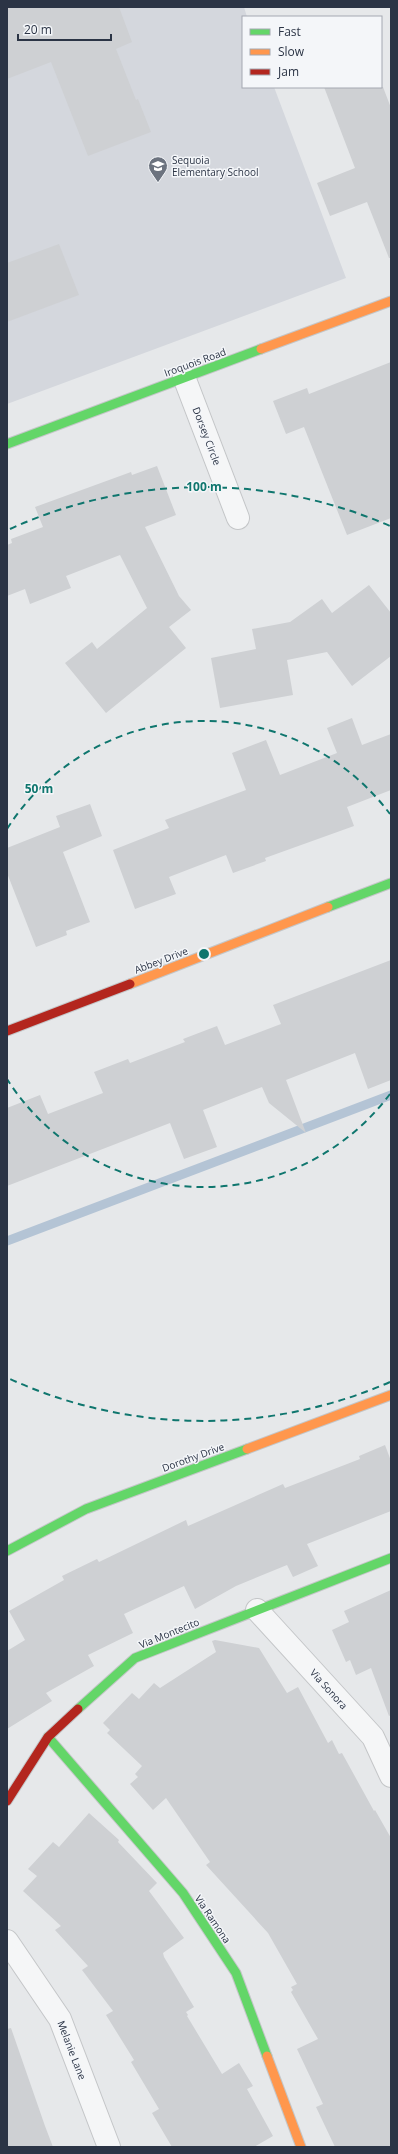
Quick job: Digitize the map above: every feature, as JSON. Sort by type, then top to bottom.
[{"type":"street","name":"Iroquois Road","points":[[7,444],[391,301]]},
{"type":"street","name":"Dorsey Circle","points":[[184,377],[238,518]]},
{"type":"street","name":"Abbey Drive","points":[[7,1031],[391,883]]},
{"type":"street","name":"Dorothy Drive","points":[[7,1551],[86,1509],[391,1395]]},
{"type":"street","name":"Via Montecito","points":[[7,1801],[48,1737],[135,1658],[391,1558]]},
{"type":"street","name":"Via Sonora","points":[[257,1610],[372,1737],[391,1776]]},
{"type":"street","name":"Via Ramona","points":[[48,1737],[183,1893],[236,1972],[301,2147]]},
{"type":"street","name":"Melanie Lane","points":[[7,1941],[60,2019],[108,2147]]},
{"type":"shaded area","name":"Sequoia Elementary School","points":[[7,7],[244,7],[247,16],[242,16],[242,88],[274,88],[346,278],[7,404]]},
{"type":"building","points":[[7,7],[119,7],[132,42],[116,49],[136,100],[138,99],[151,132],[88,156],[51,62],[7,79]]},
{"type":"building","points":[[383,87],[391,108],[391,258],[389,258],[367,202],[330,216],[317,183],[355,168],[324,88]]},
{"type":"building","points":[[59,244],[79,295],[7,322],[7,263]]},
{"type":"building","points":[[391,362],[391,518],[347,535],[304,427],[286,434],[273,401],[307,388],[309,394]]},
{"type":"building","points":[[157,466],[176,515],[145,527],[179,596],[191,610],[169,627],[186,648],[106,713],[65,663],[92,642],[97,649],[147,608],[120,555],[66,576],[71,588],[30,604],[25,589],[7,596],[7,545],[12,543],[11,539],[43,527],[35,507],[131,472],[132,475]]},
{"type":"building","points":[[369,585],[391,613],[391,656],[352,686],[327,652],[287,660],[293,695],[220,708],[211,658],[256,649],[252,629],[290,622],[322,599],[332,613]]},
{"type":"building","points":[[352,718],[362,745],[391,734],[391,790],[347,807],[354,826],[265,858],[266,861],[233,873],[226,855],[169,877],[176,894],[135,909],[113,850],[169,828],[165,820],[246,790],[232,753],[266,740],[280,775],[337,753],[327,728]]},
{"type":"building","points":[[90,804],[102,836],[63,852],[90,922],[66,931],[67,935],[36,947],[7,873],[7,848],[60,827],[56,816]]},
{"type":"building","points":[[391,960],[391,1080],[368,1089],[355,1053],[286,1080],[306,1133],[269,1103],[262,1087],[203,1110],[217,1147],[184,1159],[170,1123],[7,1186],[7,1108],[40,1095],[48,1114],[103,1093],[94,1072],[128,1059],[130,1063],[185,1042],[183,1039],[217,1026],[225,1045],[281,1024],[273,1005]]},
{"type":"building","points":[[385,1445],[391,1461],[391,1511],[307,1544],[318,1566],[293,1577],[287,1565],[236,1586],[195,1609],[184,1586],[124,1614],[133,1633],[88,1655],[94,1666],[46,1693],[52,1701],[7,1729],[7,1651],[25,1640],[9,1611],[64,1580],[62,1576],[97,1559],[99,1562],[186,1520],[188,1526],[283,1484],[285,1488],[360,1459],[359,1456]]},
{"type":"building","points":[[391,1590],[391,1715],[389,1716],[371,1668],[356,1675],[350,1660],[346,1662],[332,1630],[349,1622],[344,1611]]},
{"type":"building","points":[[215,1640],[259,1648],[287,1693],[298,1687],[328,1743],[332,1740],[339,1754],[342,1753],[374,1811],[375,1810],[391,1838],[391,2147],[335,2147],[316,2107],[323,2104],[297,2049],[318,2039],[291,1992],[293,1990],[291,1987],[297,1984],[268,1933],[206,1865],[210,1862],[166,1798],[153,1810],[130,1784],[138,1777],[135,1774],[142,1766],[107,1733],[110,1730],[103,1723],[132,1693],[139,1699],[154,1683],[160,1688],[216,1652],[212,1641]]},
{"type":"building","points":[[89,1813],[119,1840],[118,1842],[157,1883],[149,1891],[184,1938],[163,1953],[194,2007],[186,2012],[188,2015],[187,2016],[222,2074],[239,2063],[253,2086],[247,2089],[273,2136],[254,2147],[172,2147],[152,2113],[159,2109],[131,2062],[134,2060],[106,2015],[113,2011],[82,1970],[88,1966],[55,1930],[61,1926],[23,1891],[37,1876],[28,1869],[53,1842],[59,1847]]},
{"type":"building","points":[[11,2028],[53,2147],[7,2147],[7,2029]]},
{"type":"waterway","points":[[7,1241],[391,1095]]},
{"type":"traffic: fast","points":[[7,444],[261,349]]},
{"type":"traffic: fast","points":[[328,907],[391,883]]},
{"type":"traffic: fast","points":[[7,1551],[86,1509],[247,1449]]},
{"type":"traffic: fast","points":[[78,1709],[135,1658],[391,1558]]},
{"type":"traffic: fast","points":[[48,1737],[183,1893],[236,1973],[267,2056]]},
{"type":"traffic: slow","points":[[261,349],[391,301]]},
{"type":"traffic: slow","points":[[130,984],[328,907]]},
{"type":"traffic: slow","points":[[247,1449],[391,1395]]},
{"type":"traffic: slow","points":[[267,2056],[301,2147]]},
{"type":"traffic: jam","points":[[7,1031],[130,984]]},
{"type":"traffic: jam","points":[[7,1801],[48,1737],[78,1709]]},
{"type":"place","name":"Sequoia Elementary School","points":[[158,183]]}]
